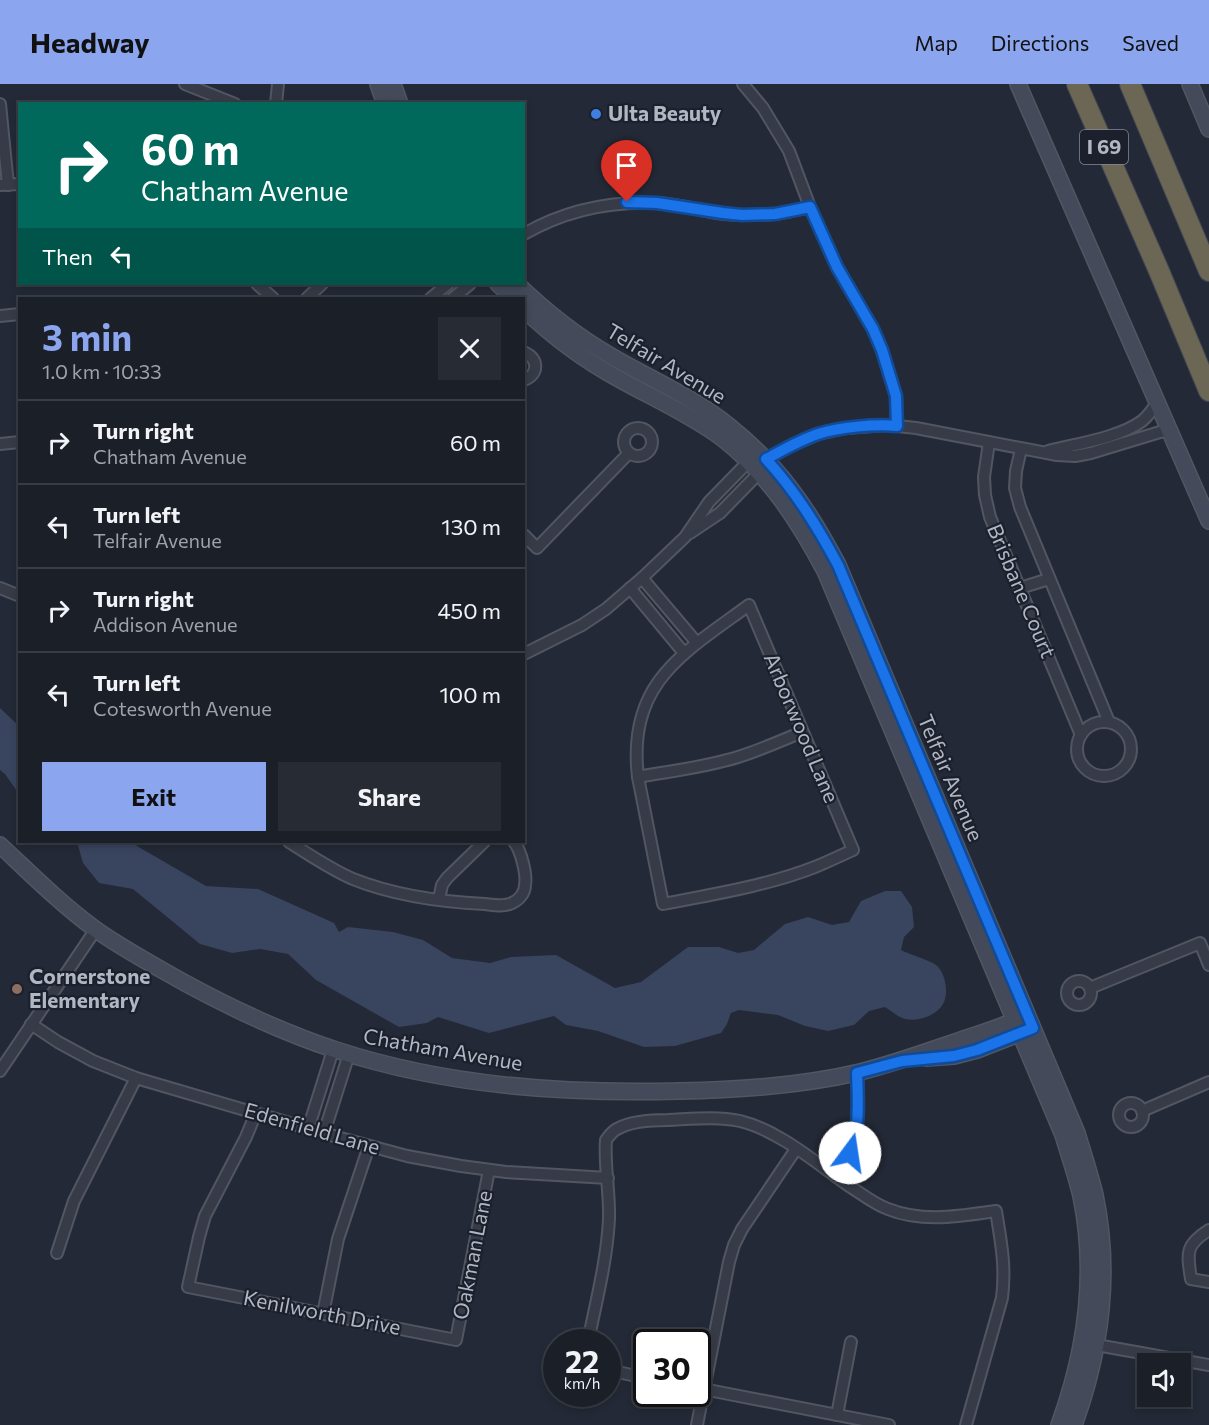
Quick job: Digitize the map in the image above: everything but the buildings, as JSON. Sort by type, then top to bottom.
[{"type":"highway","name":"I 69","points":[[1077,84],[1209,391]]},
{"type":"highway","name":"I 69","points":[[1130,84],[1209,271]]},
{"type":"street","points":[[185,84],[230,102]]},
{"type":"street","points":[[276,102],[278,84]]},
{"type":"street","points":[[378,84],[393,102]]},
{"type":"street","points":[[393,84],[393,102]]},
{"type":"street","points":[[743,84],[763,108],[789,151],[810,207],[837,267],[873,329],[896,396],[897,426]]},
{"type":"street","points":[[1018,84],[1209,521]]},
{"type":"street","points":[[1190,84],[1209,129]]},
{"type":"street","points":[[0,104],[9,185]]},
{"type":"street","points":[[525,233],[565,215],[627,202],[657,203],[742,215],[775,214],[810,207]]},
{"type":"street","points":[[258,285],[272,297]]},
{"type":"street","points":[[308,297],[321,285]]},
{"type":"street","points":[[432,297],[447,285]]},
{"type":"street","points":[[454,297],[469,285]]},
{"type":"street","points":[[499,285],[512,297]]},
{"type":"street","name":"Telfair Avenue","points":[[518,285],[579,336],[608,355],[696,403],[728,425],[766,459],[800,499],[838,565],[1024,1024]]},
{"type":"street","name":"Telfair Avenue","points":[[525,310],[572,350],[721,438],[771,485],[789,508],[825,571],[1024,1024],[1077,1133],[1095,1194],[1103,1287],[1090,1344],[1082,1403],[1074,1425]]},
{"type":"street","points":[[0,316],[18,314]]},
{"type":"street","points":[[525,353],[531,356],[535,365],[533,374],[525,379]]},
{"type":"street","points":[[1045,452],[1129,429],[1144,420],[1157,403]]},
{"type":"street","points":[[525,654],[582,625],[606,609],[685,537],[709,502],[766,459],[818,434],[846,428],[888,425],[916,428],[1057,455],[1076,456],[1151,434],[1170,431]]},
{"type":"street","points":[[0,444],[18,442]]},
{"type":"street","name":"Brisbane Court","points":[[989,442],[984,477],[990,517],[1081,735],[1077,747],[1078,756],[1082,765],[1089,771],[1097,775],[1114,774],[1127,762],[1131,746],[1124,730],[1109,722],[1020,507],[1015,488],[1021,449]]},
{"type":"street","points":[[525,536],[537,548],[629,453]]},
{"type":"street","points":[[642,578],[698,643],[668,669],[655,685],[646,704],[637,741],[638,777],[737,757],[802,732]]},
{"type":"street","points":[[1020,588],[1049,579]]},
{"type":"street","points":[[0,588],[18,595]]},
{"type":"street","points":[[630,588],[684,653]]},
{"type":"street","name":"Arborwood Lane","points":[[638,777],[663,904],[769,882],[814,867],[853,850],[749,605],[698,643]]},
{"type":"street","points":[[1081,735],[1091,725],[1109,722]]},
{"type":"street","points":[[439,899],[442,885],[447,878],[483,843]]},
{"type":"street","points":[[303,845],[326,866],[379,887],[459,903],[504,905],[518,899],[525,888],[526,882],[519,849],[515,843]]},
{"type":"street","name":"Chatham Avenue","points":[[0,845],[49,891],[96,929],[161,970],[211,997],[274,1027],[333,1050],[407,1070],[462,1080],[521,1087],[638,1092],[753,1088],[857,1073],[1024,1024]]},
{"type":"street","points":[[0,1071],[96,929]]},
{"type":"street","points":[[1090,988],[1200,943],[1209,965]]},
{"type":"street","name":"Edenfield Lane","points":[[32,1024],[58,1042],[93,1061],[136,1078],[369,1146],[407,1156],[489,1170],[608,1178]]},
{"type":"street","points":[[308,1129],[333,1050]]},
{"type":"street","points":[[324,1133],[349,1054]]},
{"type":"street","points":[[835,1176],[850,1153],[856,1130],[857,1073]]},
{"type":"street","points":[[57,1253],[78,1193],[136,1078]]},
{"type":"street","points":[[1142,1111],[1209,1083]]},
{"type":"street","name":"Kenilworth Drive","points":[[256,1113],[205,1216],[188,1287],[456,1340]]},
{"type":"street","points":[[591,1329],[607,1245],[609,1218],[606,1140],[618,1128],[631,1124],[663,1120],[739,1121],[758,1127],[779,1138],[867,1198],[904,1215],[944,1218],[996,1211],[1003,1259],[1002,1298],[966,1425]]},
{"type":"street","points":[[323,1314],[338,1239],[369,1146]]},
{"type":"street","points":[[711,1343],[734,1245],[742,1229],[796,1149]]},
{"type":"street","name":"Oakman Lane","points":[[456,1340],[489,1170]]},
{"type":"street","points":[[1209,1230],[1193,1242],[1188,1261],[1191,1279],[1209,1282]]},
{"type":"street","points":[[837,1415],[850,1342]]},
{"type":"street","points":[[1090,1344],[1209,1365]]},
{"type":"street","name":"Telfair Avenue","points":[[1059,1425],[1090,1344]]},
{"type":"street","points":[[711,1390],[889,1425]]},
{"type":"street","points":[[698,1425],[699,1407]]},
{"type":"water","points":[[0,708],[18,725],[18,793],[0,770]]},
{"type":"water","points":[[77,843],[136,843],[206,886],[258,889],[334,923],[339,932],[348,927],[393,932],[423,940],[452,958],[490,963],[511,957],[556,955],[615,988],[641,982],[688,947],[719,947],[738,953],[754,950],[785,924],[808,917],[832,925],[849,922],[861,901],[885,891],[901,891],[912,907],[914,927],[904,937],[901,950],[936,965],[946,984],[946,995],[940,1008],[926,1017],[915,1020],[905,1019],[885,1007],[869,1011],[854,1025],[828,1031],[805,1026],[778,1015],[739,1010],[731,1013],[721,1033],[675,1046],[644,1047],[598,1031],[566,1025],[554,1016],[489,1033],[438,1017],[427,1023],[399,1027],[316,980],[288,954],[260,949],[232,953],[200,944],[133,889],[99,883],[83,863]]},
{"type":"place","name":"Ulta Beauty","points":[[596,114]]},
{"type":"place","name":"Cornerstone Elementary","points":[[17,989]]},
{"type":"route","points":[[627,202],[657,203],[742,215],[775,214],[810,207],[837,267],[873,329],[886,361],[896,396],[897,426],[846,428],[818,434],[766,459],[800,499],[838,565],[1033,1028],[977,1050],[954,1056],[902,1061],[857,1073],[858,1114],[850,1153]]}]
